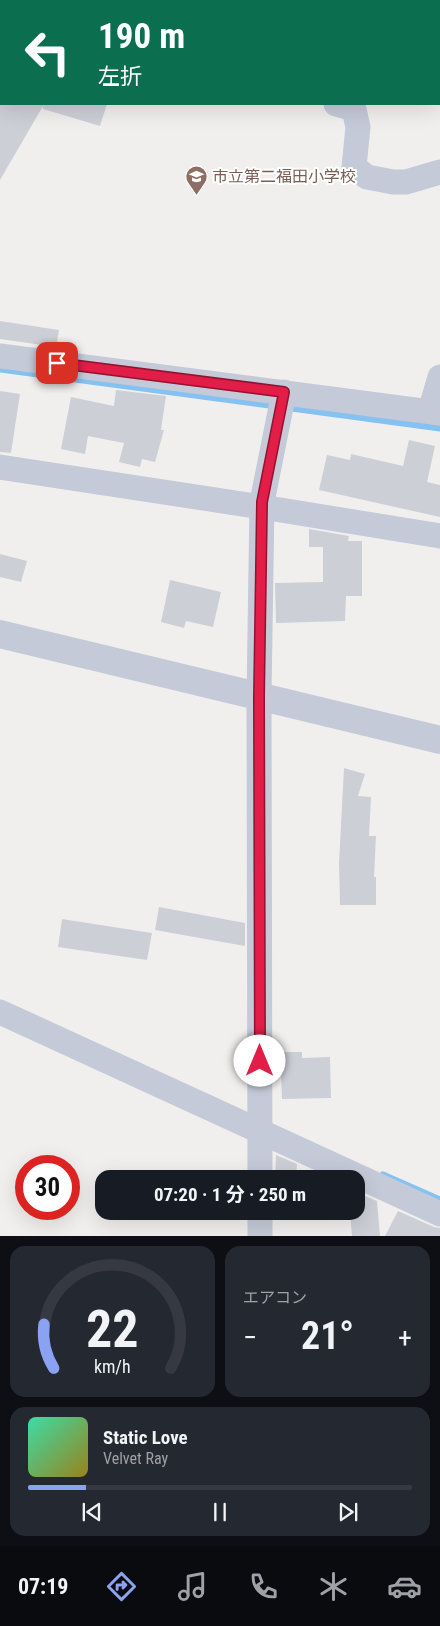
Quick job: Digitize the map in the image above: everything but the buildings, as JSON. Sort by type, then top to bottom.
[{"type":"street","points":[[340,105],[354,109],[358,127],[354,167],[367,177],[393,182],[406,182],[440,172]]},
{"type":"street","points":[[0,356],[282,402],[435,412],[440,377]]},
{"type":"street","points":[[260,1170],[259,697],[263,500],[282,402]]},
{"type":"street","points":[[0,467],[263,500],[440,536]]},
{"type":"street","points":[[0,634],[440,740]]},
{"type":"street","points":[[0,1012],[260,1126],[440,1214]]},
{"type":"street","points":[[260,1220],[260,1236]]},
{"type":"waterway","points":[[0,369],[440,428]]},
{"type":"waterway","points":[[383,1175],[440,1200]]},
{"type":"place","name":"市立第二福田小学校","points":[[196,195]]},
{"type":"route","points":[[57,363],[284,392],[262,502],[259,697],[260,1061]]}]
